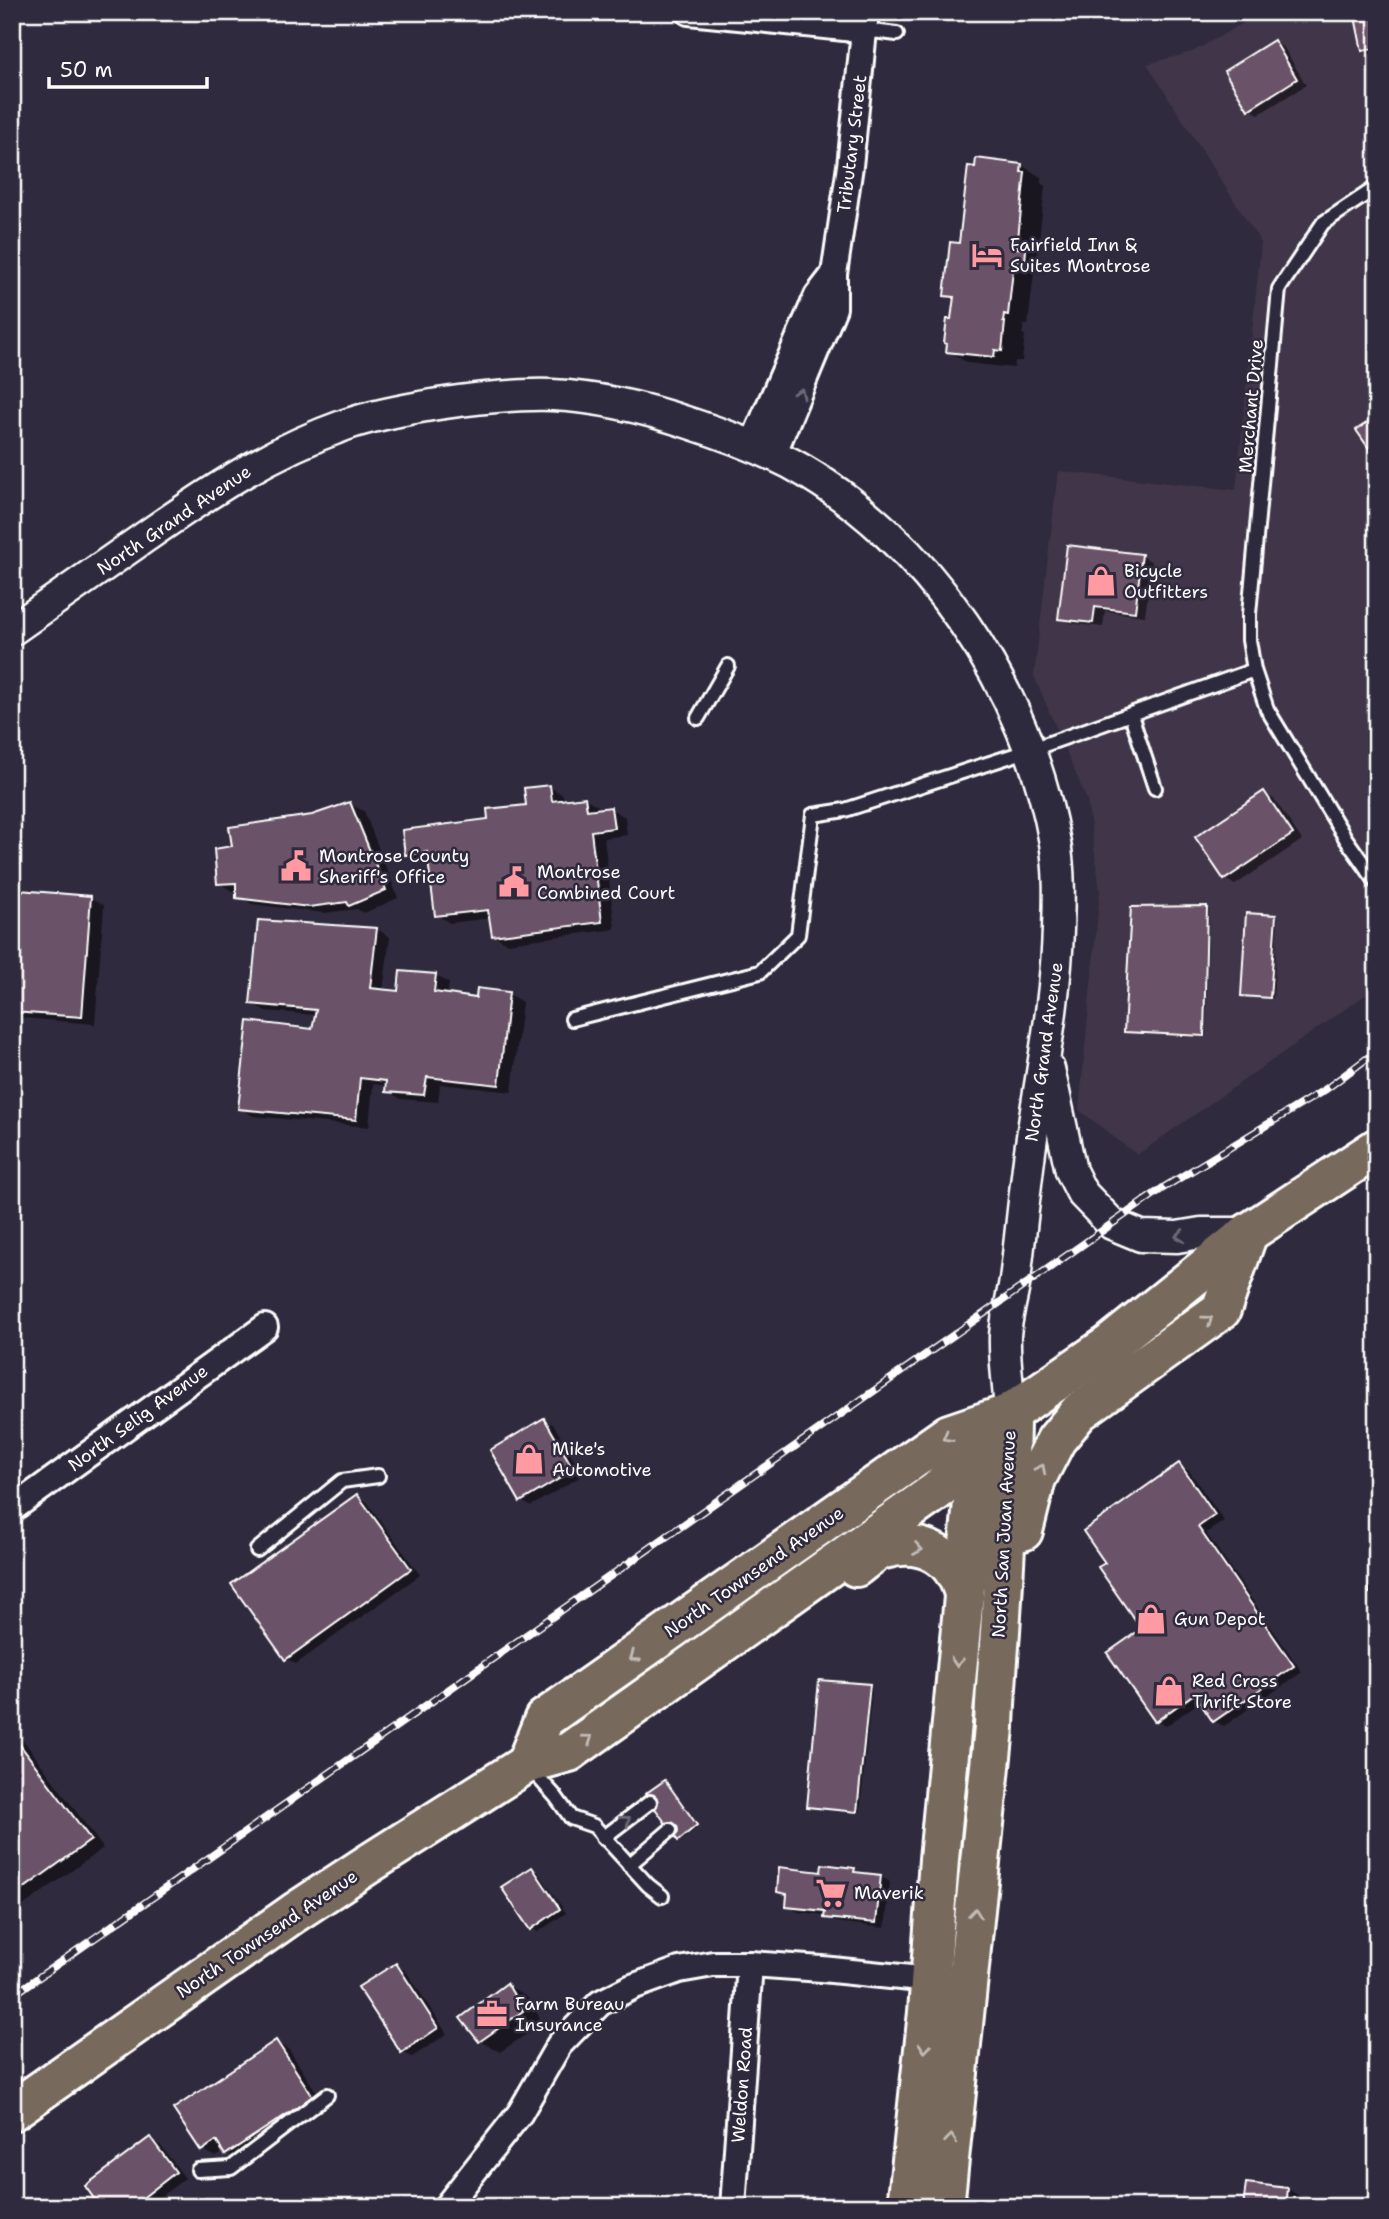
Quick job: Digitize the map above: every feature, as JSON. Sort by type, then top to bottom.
[{"type":"highway","name":"North Townsend Avenue","points":[[12,2111],[293,1913],[526,1763],[569,1752],[938,1490],[1010,1413],[1109,1345],[1248,1234],[1377,1148]]},
{"type":"highway","points":[[994,1728],[1006,1679],[1021,1539],[1036,1479],[1056,1440],[1079,1412],[1222,1310],[1248,1234]]},
{"type":"highway","name":"North Townsend Avenue","points":[[526,1763],[544,1719],[948,1434],[1010,1413]]},
{"type":"highway","name":"North San Juan Avenue","points":[[944,2207],[962,1838],[964,1594],[975,1481],[1010,1413]]},
{"type":"highway","name":"North San Juan Avenue","points":[[907,2207],[929,2012],[930,1980],[962,1838],[994,1728],[995,1678],[1009,1494],[1010,1413]]},
{"type":"highway","points":[[710,1652],[747,1646],[882,1549],[909,1546],[939,1554],[959,1576],[964,1594]]},
{"type":"street","points":[[689,12],[865,21]]},
{"type":"street","name":"Tributary Street","points":[[762,450],[817,296],[834,275],[850,166],[865,21]]},
{"type":"street","name":"North Grand Avenue","points":[[12,631],[222,484],[287,448],[349,424],[415,408],[486,396],[555,395],[612,403],[666,415],[762,450],[794,465],[852,505],[907,552],[956,613],[996,674],[1030,750],[1056,847],[1059,900],[1054,1004],[1032,1139],[1005,1337],[1010,1413]]},
{"type":"street","points":[[1046,1055],[1071,1171],[1082,1193],[1112,1224],[1141,1236],[1248,1234]]},
{"type":"street","name":"North Selig Avenue","points":[[12,1509],[265,1327]]},
{"type":"street","points":[[446,2207],[520,2113],[559,2046],[600,2003],[632,1987],[679,1970],[713,1964],[750,1964],[930,1980]]},
{"type":"street","name":"Weldon Road","points":[[733,2207],[750,1964]]},
{"type":"lane","points":[[865,21],[897,34]]},
{"type":"lane","name":"Merchant Drive","points":[[1377,187],[1323,223],[1279,289],[1249,614],[1249,640],[1254,670],[1267,709],[1346,839],[1377,883]]},
{"type":"lane","points":[[698,718],[728,666]]},
{"type":"lane","points":[[572,1019],[760,972],[798,935],[813,815],[845,810],[1030,750],[1254,670]]},
{"type":"lane","points":[[1131,715],[1155,788]]},
{"type":"lane","points":[[257,1549],[342,1481],[378,1476]]},
{"type":"lane","points":[[526,1763],[571,1818],[594,1826],[662,1896]]},
{"type":"lane","points":[[603,1838],[650,1802]]},
{"type":"lane","points":[[629,1865],[670,1830]]},
{"type":"lane","points":[[198,2171],[231,2168],[327,2095]]},
{"type":"shaded area","points":[[1263,12],[1377,12],[1377,987],[1137,1155],[1079,1110],[1100,890],[1087,800],[1034,676],[1058,471],[1236,490],[1261,243],[1147,64],[1192,52]]},
{"type":"building","points":[[1354,12],[1377,12],[1377,48],[1362,51]]},
{"type":"building","points":[[1274,40],[1297,79],[1248,110],[1224,71]]},
{"type":"building","name":"Fairfield Inn & Suites Montrose","points":[[976,158],[1022,164],[1021,172],[1025,172],[1017,248],[1026,249],[1025,262],[1014,261],[1008,315],[1004,314],[1002,351],[995,350],[994,357],[946,352],[947,344],[944,343],[947,319],[951,319],[954,297],[944,296],[950,242],[959,243],[968,166],[975,167]]},
{"type":"building","points":[[1377,416],[1377,460],[1356,430]]},
{"type":"building","name":"Bicycle Outfitters","points":[[1067,545],[1142,554],[1135,612],[1095,607],[1093,623],[1058,619]]},
{"type":"building","name":"Montrose Combined Court","points":[[550,785],[552,801],[585,797],[587,810],[611,807],[614,828],[591,831],[602,922],[492,936],[488,910],[435,916],[427,852],[405,855],[402,830],[488,819],[487,809],[526,805],[524,788]]},
{"type":"building","points":[[1264,791],[1293,834],[1224,880],[1195,837]]},
{"type":"building","name":"Montrose County Sheriff's Office","points":[[350,802],[386,890],[349,906],[347,902],[309,907],[236,898],[236,883],[217,884],[214,849],[232,846],[229,827],[312,815]]},
{"type":"building","points":[[19,890],[91,896],[82,1017],[12,1012],[12,937],[15,937]]},
{"type":"building","points":[[1207,906],[1204,1036],[1124,1032],[1131,907]]},
{"type":"building","points":[[1246,913],[1276,915],[1270,998],[1241,996]]},
{"type":"building","points":[[258,920],[377,928],[370,988],[398,991],[400,971],[436,974],[434,992],[476,998],[477,988],[509,992],[499,1085],[427,1077],[424,1095],[385,1092],[386,1081],[360,1078],[356,1120],[238,1109],[248,1021],[312,1029],[316,1010],[250,1004]]},
{"type":"building","points":[[544,1418],[574,1470],[520,1502],[490,1450]]},
{"type":"building","points":[[1179,1463],[1215,1515],[1198,1527],[1294,1666],[1213,1722],[1194,1694],[1155,1722],[1107,1653],[1141,1629],[1098,1567],[1105,1563],[1083,1531]]},
{"type":"building","points":[[357,1494],[411,1569],[285,1660],[231,1584]]},
{"type":"building","points":[[1372,1557],[1377,1557],[1377,1594],[1369,1593]]},
{"type":"building","points":[[819,1680],[870,1684],[857,1812],[807,1807]]},
{"type":"building","points":[[12,1734],[91,1840],[12,1897]]},
{"type":"building","points":[[665,1780],[697,1825],[678,1841],[645,1794]]},
{"type":"building","name":"Maverik","points":[[822,1864],[855,1868],[854,1872],[881,1875],[876,1923],[824,1918],[825,1911],[786,1907],[787,1894],[777,1892],[779,1867],[821,1872]]},
{"type":"building","points":[[532,1867],[560,1909],[530,1930],[501,1887]]},
{"type":"building","points":[[396,1963],[438,2028],[401,2053],[358,1987]]},
{"type":"building","name":"Farm Bureau Insurance","points":[[507,1983],[523,2011],[479,2042],[460,2018]]},
{"type":"building","points":[[276,2040],[313,2097],[225,2155],[216,2141],[201,2151],[173,2109]]},
{"type":"building","points":[[150,2137],[176,2172],[131,2207],[100,2207],[85,2186]]},
{"type":"building","points":[[1246,2183],[1288,2188],[1286,2207],[1243,2207]]},
{"type":"building","points":[[1004,2199],[1084,2207],[1003,2207]]},
{"type":"railway","points":[[12,1996],[1163,1188],[1326,1089],[1377,1051]]},
{"type":"place","name":"Fairfield Inn & Suites Montrose","points":[[987,255]]},
{"type":"place","name":"Bicycle Outfitters","points":[[1101,581]]},
{"type":"place","name":"Montrose County Sheriff's Office","points":[[296,866]]},
{"type":"place","name":"Montrose Combined Court","points":[[514,882]]},
{"type":"place","name":"Mike's Automotive","points":[[529,1459]]},
{"type":"place","name":"Gun Depot","points":[[1151,1619]]},
{"type":"place","name":"Red Cross Thrift Store","points":[[1169,1691]]},
{"type":"place","name":"Maverik","points":[[831,1893]]},
{"type":"place","name":"Farm Bureau Insurance","points":[[492,2014]]}]
